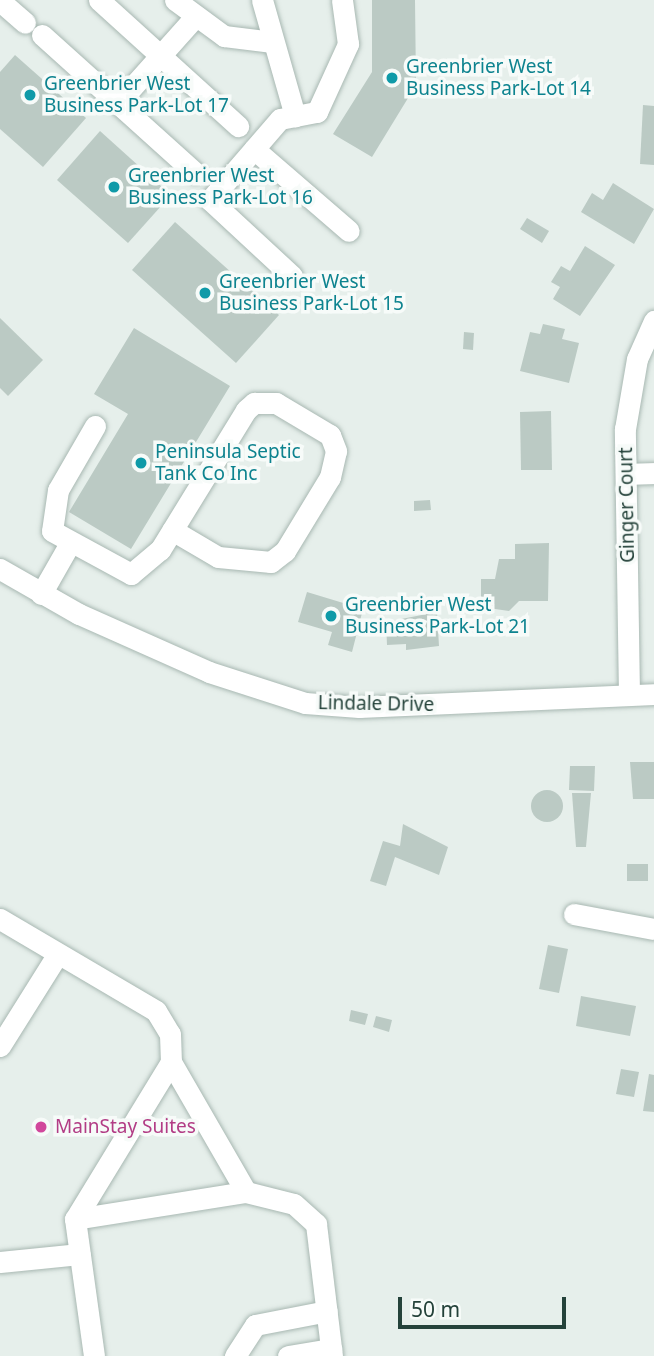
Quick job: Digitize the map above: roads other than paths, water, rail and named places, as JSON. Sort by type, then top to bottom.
[{"type":"street","points":[[99,0],[238,125]]},
{"type":"street","points":[[175,0],[194,18],[224,36],[273,42]]},
{"type":"street","points":[[262,0],[295,116]]},
{"type":"street","points":[[292,276],[210,200],[280,119],[317,111],[348,44],[342,0]]},
{"type":"street","points":[[0,1],[195,173]]},
{"type":"street","points":[[118,103],[194,18]]},
{"type":"street","points":[[254,149],[349,231]]},
{"type":"street","name":"Ginger Court","points":[[629,695],[627,403],[654,321]]},
{"type":"street","points":[[95,426],[58,490],[50,517],[52,531],[69,545],[131,574],[153,560],[172,530],[254,403],[276,403],[330,435],[336,451],[330,477],[285,551],[271,562],[218,557],[172,530]]},
{"type":"street","points":[[626,474],[654,473]]},
{"type":"street","points":[[41,594],[69,545]]},
{"type":"street","name":"Lindale Drive","points":[[0,569],[41,594],[209,671],[305,703],[372,707],[654,694]]},
{"type":"street","points":[[574,914],[654,929]]},
{"type":"street","points":[[0,919],[166,1020],[171,1062],[246,1192]]},
{"type":"street","points":[[0,1046],[57,955]]},
{"type":"street","points":[[94,1356],[75,1219],[171,1062]]},
{"type":"street","points":[[75,1219],[246,1192],[294,1204],[316,1224],[332,1353],[288,1356]]},
{"type":"street","points":[[0,1262],[80,1254]]},
{"type":"street","points":[[234,1356],[266,1320],[327,1311]]},
{"type":"place","name":"Greenbrier West Business Park-Lot 14","points":[[392,78]]},
{"type":"place","name":"Greenbrier West Business Park-Lot 17","points":[[30,95]]},
{"type":"place","name":"Greenbrier West Business Park-Lot 16","points":[[114,187]]},
{"type":"place","name":"Greenbrier West Business Park-Lot 15","points":[[205,293]]},
{"type":"place","name":"Peninsula Septic Tank Co Inc","points":[[141,463]]},
{"type":"place","name":"Greenbrier West Business Park-Lot 21","points":[[331,616]]},
{"type":"place","name":"MainStay Suites","points":[[41,1127]]}]
